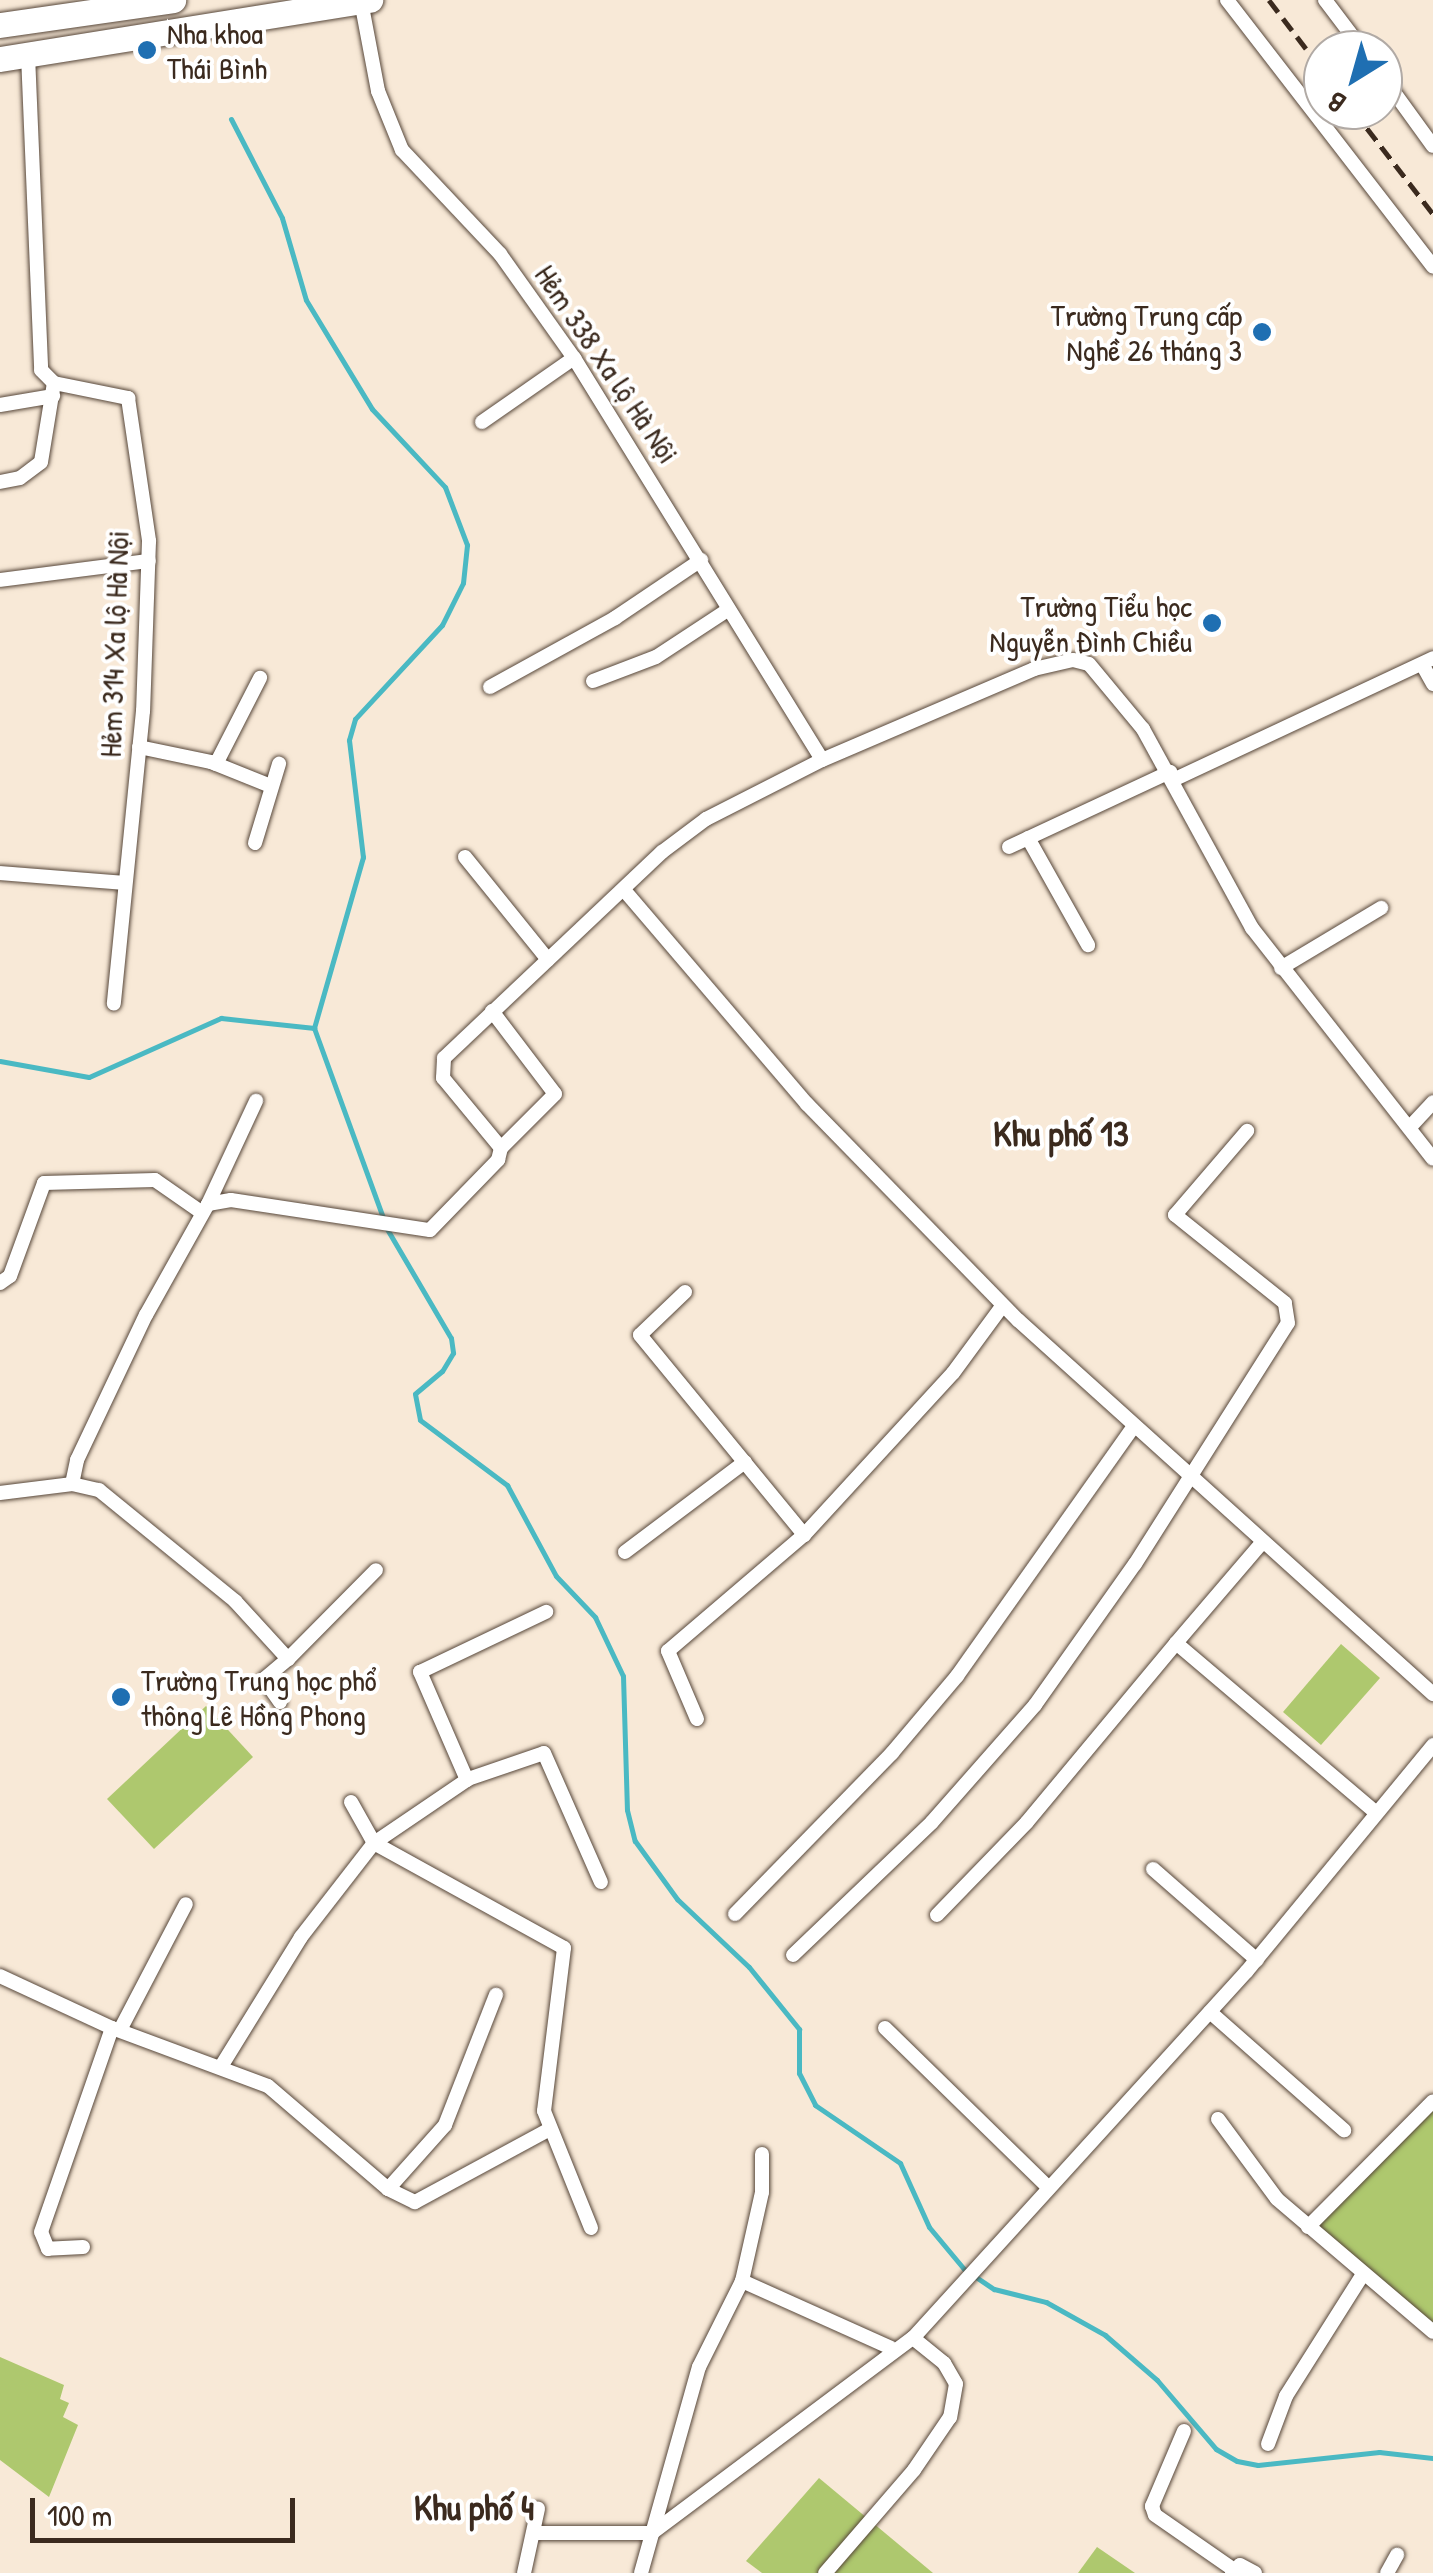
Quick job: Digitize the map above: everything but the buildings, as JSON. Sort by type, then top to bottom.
[{"type":"highway","points":[[0,25],[59,9],[173,0]]},
{"type":"highway","points":[[0,59],[366,1]]},
{"type":"street","points":[[1226,0],[1433,266]]},
{"type":"street","points":[[1325,0],[1348,30]]},
{"type":"street","name":"Hẻm 338 Xa lộ Hà Nội","points":[[366,1],[390,131],[500,254],[574,358],[822,760]]},
{"type":"street","points":[[0,482],[20,478],[41,462],[54,390],[42,370],[28,55]]},
{"type":"street","points":[[1403,105],[1433,146]]},
{"type":"street","points":[[482,422],[574,358]]},
{"type":"street","points":[[0,405],[54,390]]},
{"type":"street","name":"Hẻm 314 Xa lộ Hà Nội","points":[[54,390],[128,398],[149,562],[139,747],[114,1004]]},
{"type":"street","points":[[490,687],[616,618],[701,560]]},
{"type":"street","points":[[0,580],[149,562]]},
{"type":"street","points":[[594,681],[656,657],[729,610]]},
{"type":"street","points":[[501,1148],[440,1068],[492,1011],[706,818],[822,760],[1034,668],[1074,660],[1089,664],[1172,776],[1280,968],[1433,1159]]},
{"type":"street","points":[[1008,847],[1427,661],[1433,684]]},
{"type":"street","points":[[216,764],[260,678]]},
{"type":"street","points":[[139,747],[216,764],[271,786]]},
{"type":"street","points":[[255,843],[279,764]]},
{"type":"street","points":[[1028,838],[1088,945]]},
{"type":"street","points":[[465,857],[548,960]]},
{"type":"street","points":[[0,873],[124,883]]},
{"type":"street","points":[[624,891],[806,1104],[1004,1305],[1186,1478],[1433,1694]]},
{"type":"street","points":[[1280,968],[1382,908]]},
{"type":"street","points":[[0,1283],[10,1276],[44,1183],[155,1180],[204,1208],[230,1200],[412,1232],[437,1224],[498,1160],[501,1148],[555,1094],[492,1011]]},
{"type":"street","points":[[72,1484],[92,1426],[256,1100]]},
{"type":"street","points":[[1410,1127],[1433,1102]]},
{"type":"street","points":[[793,1954],[932,1822],[1035,1705],[1290,1315],[1285,1303],[1175,1215],[1246,1130]]},
{"type":"street","points":[[685,1292],[640,1335],[804,1536]]},
{"type":"street","points":[[697,1719],[668,1651],[804,1536],[953,1373],[1004,1305]]},
{"type":"street","points":[[735,1914],[892,1753],[957,1676],[1132,1429]]},
{"type":"street","points":[[625,1552],[745,1462]]},
{"type":"street","points":[[0,1493],[72,1484],[100,1490],[235,1600],[288,1658]]},
{"type":"street","points":[[938,1914],[1027,1822],[1260,1545]]},
{"type":"street","points":[[280,1702],[264,1678],[376,1570]]},
{"type":"street","points":[[466,1780],[420,1672],[546,1612]]},
{"type":"street","points":[[1176,1644],[1376,1812]]},
{"type":"street","points":[[535,2533],[652,2533],[891,2348],[913,2338],[960,2294],[1049,2188],[1257,1960],[1433,1745]]},
{"type":"street","points":[[222,2064],[301,1937],[374,1843],[466,1780],[544,1753],[601,1882]]},
{"type":"street","points":[[352,1802],[374,1843],[564,1948],[543,2101],[550,2129],[591,2228]]},
{"type":"street","points":[[1153,1869],[1257,1960]]},
{"type":"street","points":[[83,2247],[48,2249],[40,2232],[116,2029],[186,1904]]},
{"type":"street","points":[[0,1976],[116,2029],[222,2064],[268,2086],[388,2190],[415,2202],[550,2129]]},
{"type":"street","points":[[388,2190],[445,2124],[496,1995]]},
{"type":"street","points":[[1210,2012],[1344,2130]]},
{"type":"street","points":[[886,2028],[1049,2188]]},
{"type":"street","points":[[1308,2227],[1433,2100]]},
{"type":"street","points":[[1218,2118],[1277,2199],[1433,2332]]},
{"type":"street","points":[[641,2573],[699,2368],[742,2281],[762,2192],[762,2154]]},
{"type":"street","points":[[1268,2444],[1286,2396],[1363,2274]]},
{"type":"street","points":[[742,2281],[891,2348]]},
{"type":"street","points":[[826,2573],[914,2470],[950,2418],[956,2384],[944,2363],[913,2338]]},
{"type":"street","points":[[1184,2431],[1152,2506],[1233,2572],[1240,2566],[1255,2573]]},
{"type":"street","points":[[524,2573],[538,2509]]},
{"type":"street","points":[[1387,2573],[1397,2555]]},
{"type":"green space","points":[[1341,1644],[1380,1678],[1321,1745],[1283,1712]]},
{"type":"green space","points":[[206,1706],[253,1757],[154,1849],[107,1799]]},
{"type":"green space","points":[[1433,2107],[1433,2324],[1316,2225]]},
{"type":"green space","points":[[0,2357],[64,2385],[60,2399],[69,2403],[63,2417],[78,2425],[49,2497],[0,2460]]},
{"type":"green space","points":[[819,2478],[933,2573],[762,2573],[746,2561]]},
{"type":"green space","points":[[1097,2547],[1135,2573],[1078,2573]]},
{"type":"waterway","points":[[231,119],[282,218],[306,300],[372,409],[445,487],[467,545],[463,583],[442,625],[355,719],[349,740],[363,857],[314,1028]]},
{"type":"waterway","points":[[0,1061],[89,1077],[221,1018],[314,1028],[383,1218]]},
{"type":"waterway","points":[[387,1229],[451,1338],[453,1353],[442,1371],[415,1394],[420,1420],[507,1485],[556,1576],[595,1617],[623,1676],[627,1810],[635,1841],[677,1899],[749,1967],[799,2029],[799,2073],[815,2105],[900,2163],[929,2227],[964,2269],[994,2289],[1046,2302],[1105,2335],[1157,2380],[1216,2449],[1237,2461],[1258,2465],[1379,2452],[1433,2458]]},
{"type":"railway","points":[[1269,0],[1303,45]]},
{"type":"railway","points":[[1368,130],[1433,214]]},
{"type":"place","name":"Nha khoa Thái Bình","points":[[147,50]]},
{"type":"place","name":"Trường Trung cấp Nghề 26 tháng 3","points":[[1262,332]]},
{"type":"place","name":"Trường Tiểu học Nguyễn Đình Chiều","points":[[1212,623]]},
{"type":"place","name":"Trường Trung học phổ thông Lê Hồng Phong","points":[[121,1697]]},
{"type":"district","name":"Khu phố 13","points":[[1061,1134]]},
{"type":"district","name":"Khu phố 4","points":[[474,2508]]}]
